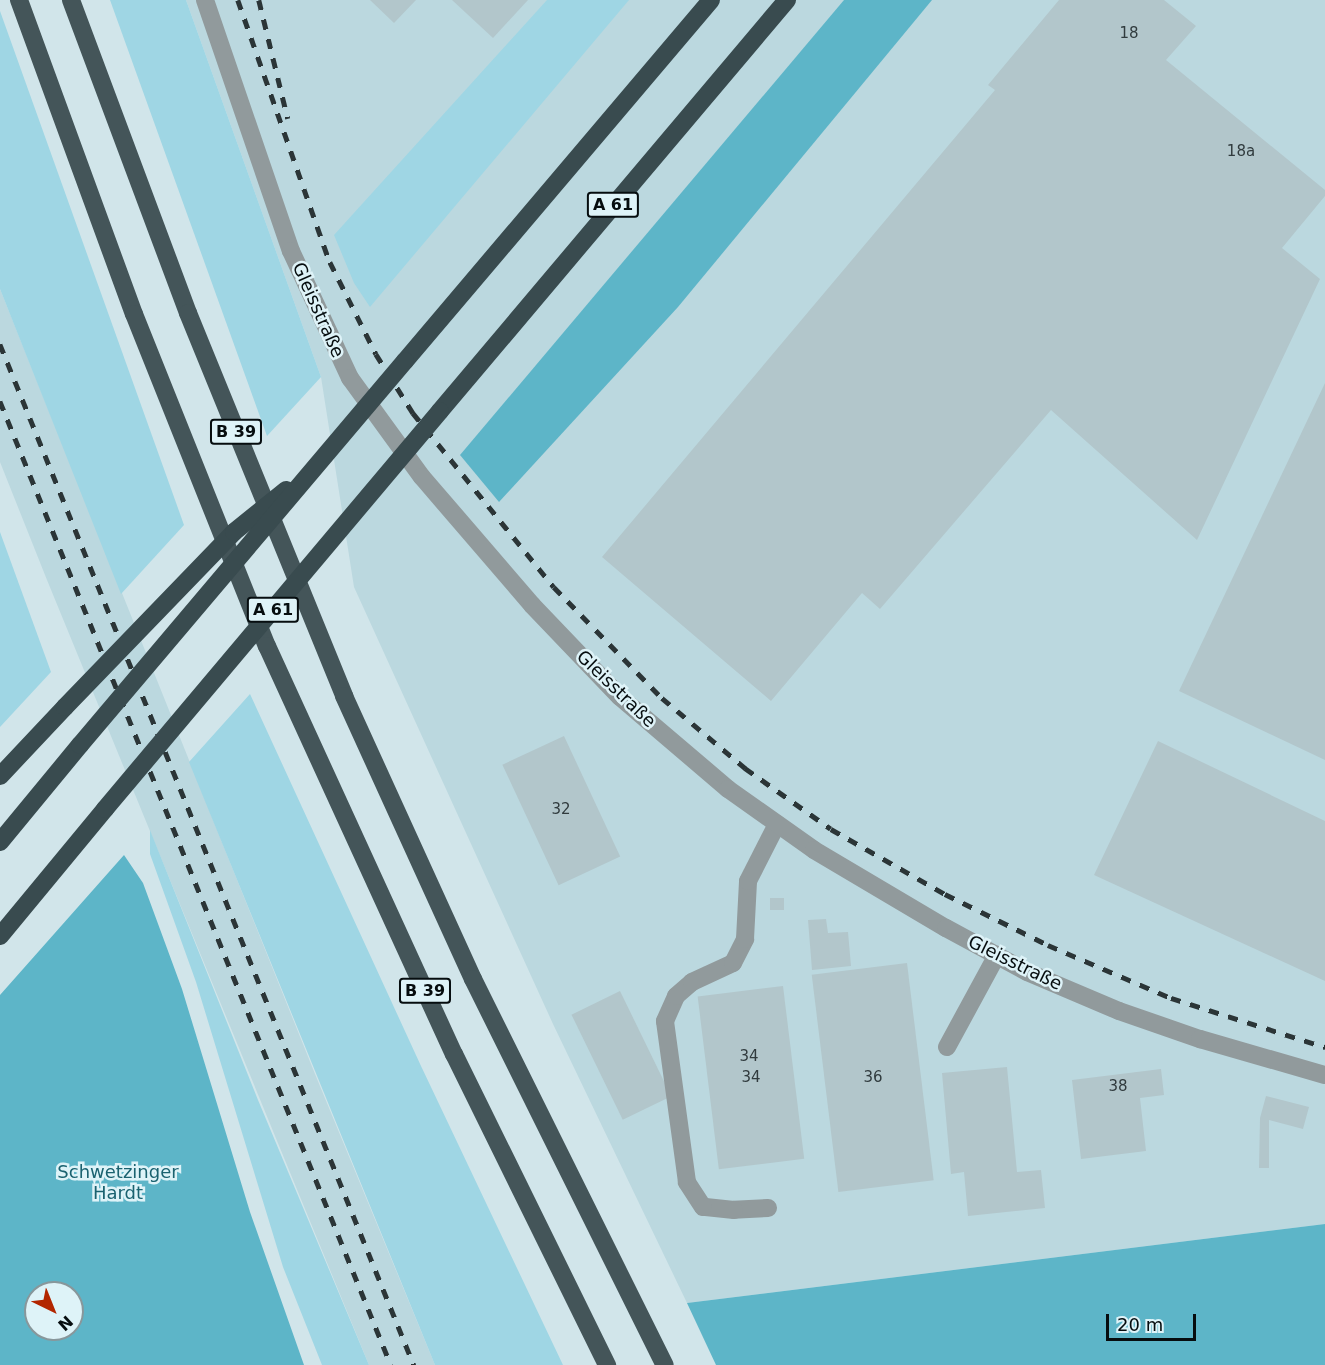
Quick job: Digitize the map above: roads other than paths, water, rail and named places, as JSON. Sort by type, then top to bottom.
[{"type":"highway","name":"B 39","points":[[20,0],[134,314],[267,646],[454,1054],[607,1365]]},
{"type":"highway","name":"B 39","points":[[71,0],[188,313],[345,696],[472,978],[665,1365]]},
{"type":"highway","points":[[0,842],[711,0]]},
{"type":"highway","name":"A 61","points":[[0,936],[786,0]]},
{"type":"highway","points":[[0,776],[234,532],[320,463]]},
{"type":"highway","points":[[590,1332],[591,1365]]},
{"type":"street","name":"Gleisstraße","points":[[205,0],[291,251],[332,344],[356,387],[459,519],[532,605],[620,697],[728,789],[814,850],[996,956],[1119,1011],[1200,1039],[1325,1075]]},
{"type":"street","points":[[768,1208],[734,1210],[703,1207],[687,1182],[665,1021],[676,996],[692,982],[733,963],[746,939],[748,881],[777,824]]},
{"type":"street","points":[[947,1047],[996,956]]},
{"type":"railway","points":[[238,0],[330,262],[376,354],[413,413],[554,587],[662,698],[745,768],[831,829],[945,894],[1048,945],[1171,998],[1325,1047]]},
{"type":"railway","points":[[259,0],[288,119]]},
{"type":"railway","points":[[0,344],[414,1365]]},
{"type":"railway","points":[[0,401],[391,1365]]},
{"type":"park label","name":"Schwetzinger Hardt","points":[[118,1183]]}]
